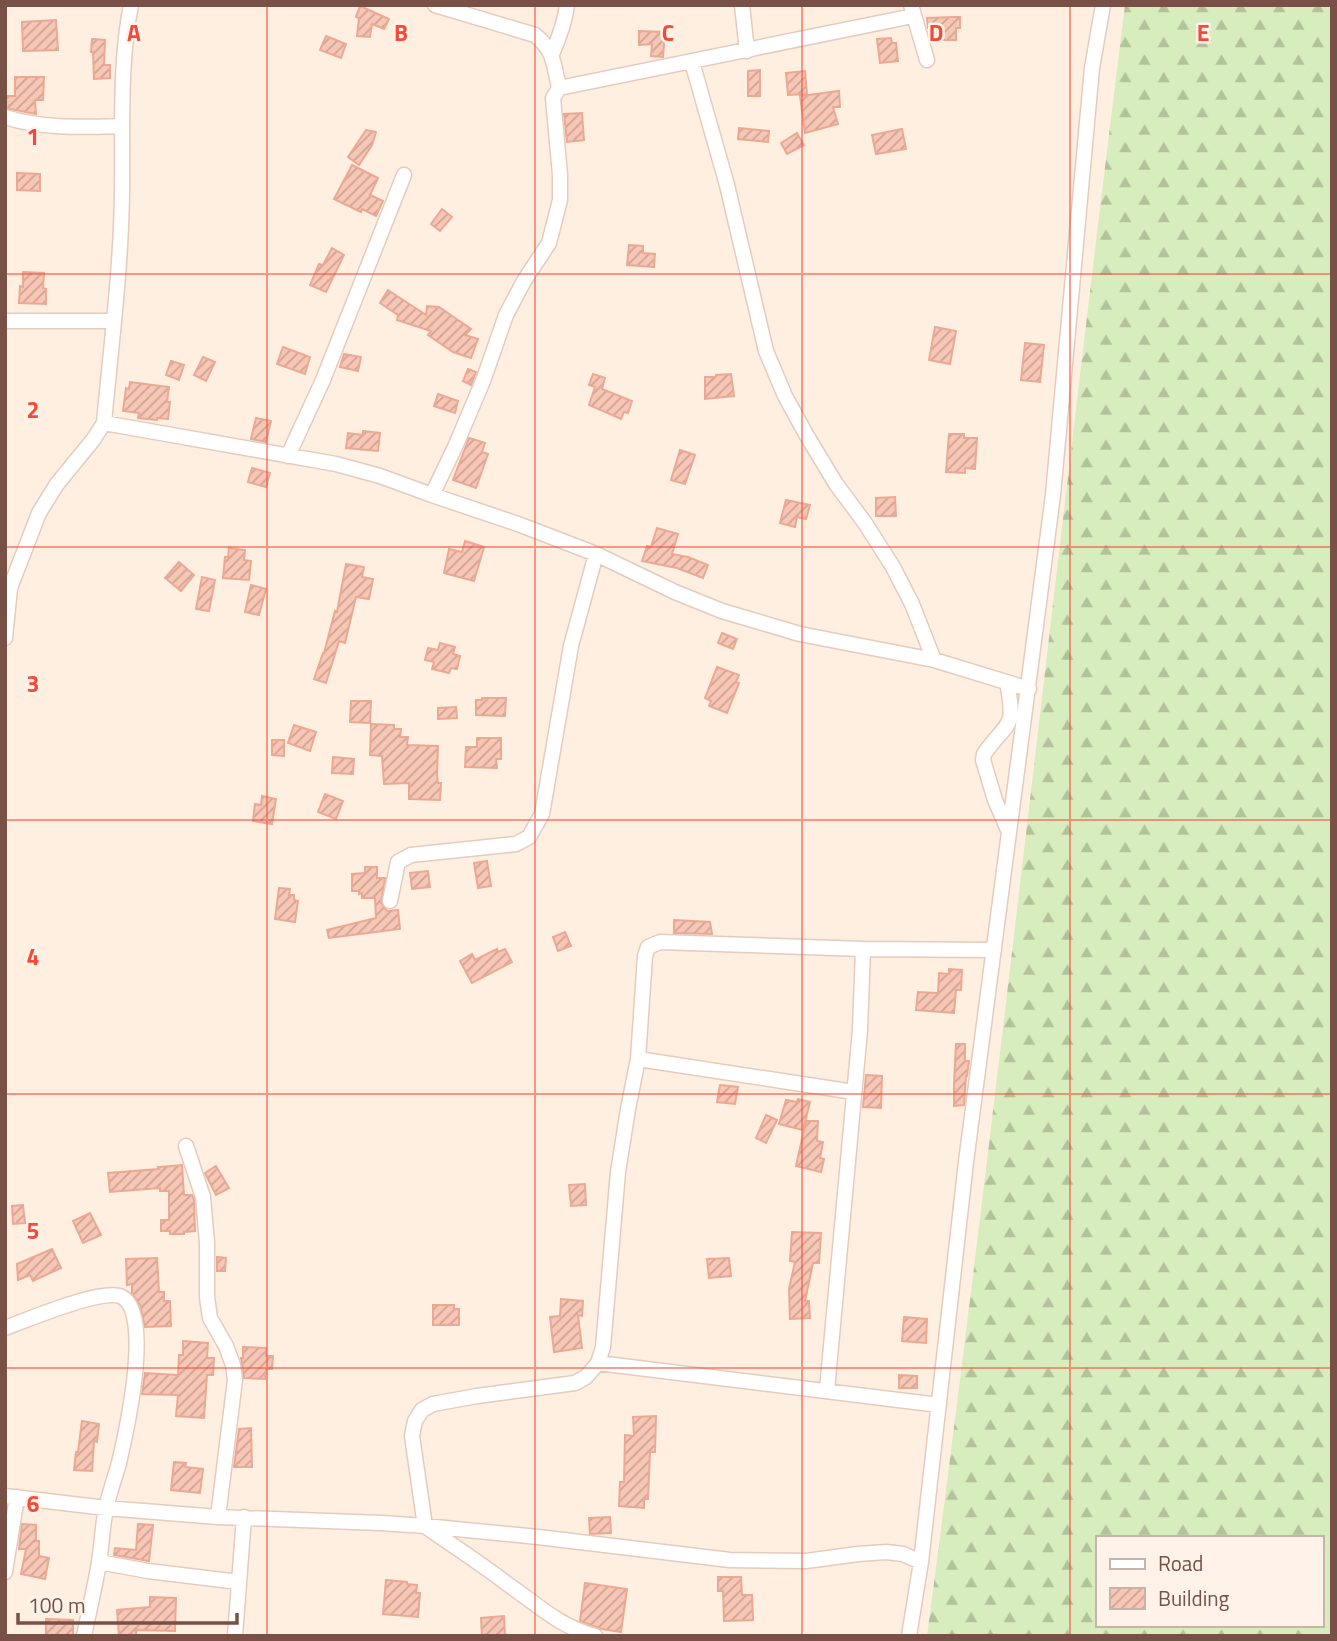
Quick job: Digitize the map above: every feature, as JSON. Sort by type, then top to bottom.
[{"type":"street","points":[[5,638],[8,588],[39,513],[57,484],[104,423],[120,242],[125,56],[131,5]]},
{"type":"street","points":[[432,495],[455,447],[506,315],[549,243],[560,200],[553,98],[559,88],[552,54],[544,42],[534,36],[435,5]]},
{"type":"street","points":[[552,54],[561,34],[567,5]]},
{"type":"street","points":[[742,5],[747,51]]},
{"type":"street","points":[[909,1636],[921,1562],[966,1162],[1053,495],[1092,68],[1102,5]]},
{"type":"street","points":[[559,88],[747,51],[912,10],[926,60]]},
{"type":"street","points":[[692,62],[727,185],[766,351],[785,396],[807,436],[836,484],[894,567],[934,660]]},
{"type":"street","points":[[5,117],[48,125],[122,125]]},
{"type":"street","points":[[288,456],[323,380],[404,175]]},
{"type":"street","points":[[5,321],[114,321]]},
{"type":"street","points":[[104,423],[336,464],[380,476],[596,554],[722,611],[800,634],[934,660],[1028,689]]},
{"type":"street","points":[[390,901],[398,862],[411,855],[516,844],[529,837],[542,814],[570,646],[596,554]]},
{"type":"street","points":[[1007,682],[1011,720],[984,754],[983,760],[1008,831]]},
{"type":"street","points":[[595,1636],[559,1622],[425,1527],[412,1436],[415,1420],[422,1410],[433,1404],[575,1383],[586,1377],[598,1363],[606,1327],[618,1172],[638,1059],[645,956],[648,947],[660,942],[863,949],[994,950]]},
{"type":"street","points":[[827,1390],[860,1030],[863,949]]},
{"type":"street","points":[[638,1059],[854,1092]]},
{"type":"street","points":[[186,1146],[203,1197],[210,1318],[226,1346],[235,1380],[218,1517]]},
{"type":"street","points":[[5,1328],[92,1297],[109,1294],[121,1296],[129,1303],[134,1313],[137,1356],[131,1404],[119,1463],[106,1508],[99,1562],[84,1636]]},
{"type":"street","points":[[598,1363],[939,1405]]},
{"type":"street","points":[[5,1572],[11,1497],[218,1517],[381,1523],[730,1560],[806,1561],[886,1552],[903,1554],[921,1562]]},
{"type":"street","points":[[235,1636],[244,1517]]},
{"type":"street","points":[[99,1562],[148,1571],[239,1581]]},
{"type":"green space","points":[[1125,5],[1332,5],[1332,1636],[927,1636],[979,1229]]},
{"type":"building","points":[[360,6],[389,19],[384,29],[372,24],[370,37],[357,36],[359,18],[356,17]]},
{"type":"building","points":[[960,17],[956,40],[931,40],[931,28],[928,28],[927,18]]},
{"type":"building","points":[[56,20],[58,50],[23,51],[22,22]]},
{"type":"building","points":[[639,31],[665,32],[663,57],[651,56],[652,44],[639,45]]},
{"type":"building","points":[[326,36],[346,44],[341,58],[320,50]]},
{"type":"building","points":[[891,38],[892,43],[896,43],[898,61],[880,63],[877,39]]},
{"type":"building","points":[[92,39],[105,40],[104,65],[110,65],[110,78],[94,79]]},
{"type":"building","points":[[760,70],[760,96],[748,96],[748,71]]},
{"type":"building","points":[[805,71],[807,94],[788,95],[786,73]]},
{"type":"building","points":[[15,77],[44,77],[43,100],[35,100],[36,114],[5,108],[5,96],[15,96]]},
{"type":"building","points":[[839,91],[840,107],[833,107],[838,124],[805,133],[800,96]]},
{"type":"building","points":[[582,113],[584,140],[567,142],[564,114]]},
{"type":"building","points":[[739,128],[769,131],[768,142],[738,139]]},
{"type":"building","points":[[902,129],[906,149],[876,154],[872,135]]},
{"type":"building","points":[[366,130],[376,132],[372,145],[359,165],[348,157]]},
{"type":"building","points":[[797,133],[804,145],[787,154],[781,143]]},
{"type":"building","points":[[352,165],[378,178],[370,195],[383,201],[376,216],[334,199]]},
{"type":"building","points":[[17,173],[40,174],[40,191],[17,190]]},
{"type":"building","points":[[442,209],[452,217],[440,231],[431,224]]},
{"type":"building","points":[[629,245],[643,246],[643,253],[655,254],[654,267],[627,265]]},
{"type":"building","points":[[332,248],[344,255],[326,292],[310,285],[319,264],[323,265]]},
{"type":"building","points":[[23,272],[44,273],[46,304],[19,303]]},
{"type":"building","points":[[388,290],[426,315],[427,306],[439,307],[471,329],[465,335],[478,339],[471,358],[453,352],[428,335],[431,331],[397,320],[398,315],[380,303]]},
{"type":"building","points":[[935,327],[956,331],[950,364],[929,360]]},
{"type":"building","points":[[1025,343],[1044,345],[1040,382],[1021,380]]},
{"type":"building","points":[[283,347],[310,357],[305,374],[277,364]]},
{"type":"building","points":[[344,354],[361,357],[358,371],[340,367]]},
{"type":"building","points":[[203,357],[215,362],[206,381],[194,375]]},
{"type":"building","points":[[171,361],[184,365],[179,380],[166,375]]},
{"type":"building","points":[[468,369],[476,372],[471,385],[463,381]]},
{"type":"building","points":[[593,374],[605,378],[602,389],[632,401],[628,413],[624,412],[621,419],[589,405],[595,387],[589,385]]},
{"type":"building","points":[[731,374],[734,396],[705,399],[705,377]]},
{"type":"building","points":[[130,382],[169,387],[168,419],[138,418],[139,413],[123,411],[126,388],[129,389]]},
{"type":"building","points":[[438,394],[458,401],[455,413],[434,406]]},
{"type":"building","points":[[256,418],[271,421],[266,442],[251,439]]},
{"type":"building","points":[[363,431],[380,433],[378,451],[346,448],[348,433],[363,435]]},
{"type":"building","points":[[949,434],[964,434],[964,438],[977,438],[975,469],[965,468],[965,473],[946,472]]},
{"type":"building","points":[[469,438],[485,443],[482,452],[488,454],[476,488],[453,480]]},
{"type":"building","points":[[680,450],[695,455],[685,484],[671,480]]},
{"type":"building","points":[[252,468],[270,473],[266,487],[248,482]]},
{"type":"building","points":[[895,497],[896,516],[876,516],[876,498]]},
{"type":"building","points":[[786,500],[810,505],[806,519],[797,517],[795,527],[780,523]]},
{"type":"building","points":[[657,528],[678,534],[672,554],[708,565],[703,578],[677,568],[642,561],[647,546],[651,547]]},
{"type":"building","points":[[465,541],[484,547],[474,581],[444,573],[449,549],[462,552]]},
{"type":"building","points":[[229,548],[245,550],[244,560],[251,561],[249,580],[223,578],[225,557],[228,557]]},
{"type":"building","points":[[179,562],[194,575],[181,591],[165,578]]},
{"type":"building","points":[[346,564],[364,567],[362,577],[373,579],[369,599],[356,597],[345,643],[339,641],[326,683],[314,679],[335,611],[337,612]]},
{"type":"building","points":[[202,577],[215,580],[209,611],[196,609]]},
{"type":"building","points":[[251,585],[266,589],[259,615],[245,612]]},
{"type":"building","points":[[722,633],[737,639],[733,649],[718,643]]},
{"type":"building","points":[[440,643],[455,647],[453,654],[460,656],[457,669],[451,668],[449,673],[432,669],[434,662],[425,660],[428,648],[438,650]]},
{"type":"building","points":[[717,667],[739,675],[736,682],[739,683],[727,713],[709,706],[711,701],[705,698]]},
{"type":"building","points":[[506,698],[505,716],[476,715],[476,700]]},
{"type":"building","points":[[351,701],[371,701],[370,723],[350,722]]},
{"type":"building","points":[[456,707],[457,718],[438,719],[438,708]]},
{"type":"building","points":[[371,724],[394,725],[394,729],[401,729],[400,737],[408,737],[407,745],[438,746],[440,800],[409,799],[409,783],[384,784],[382,756],[370,755]]},
{"type":"building","points":[[294,725],[316,732],[310,751],[288,743]]},
{"type":"building","points":[[477,738],[501,738],[501,759],[496,759],[497,768],[465,767],[466,747],[477,747]]},
{"type":"building","points":[[272,740],[284,740],[284,756],[272,755]]},
{"type":"building","points":[[333,757],[354,759],[353,774],[332,773]]},
{"type":"building","points":[[325,794],[343,801],[336,819],[318,812]]},
{"type":"building","points":[[262,796],[276,799],[272,824],[253,821],[255,804],[261,805]]},
{"type":"building","points":[[487,861],[491,886],[478,888],[474,863]]},
{"type":"building","points":[[365,867],[377,867],[377,878],[385,878],[381,903],[387,911],[398,910],[400,929],[329,938],[327,930],[376,918],[375,898],[362,898],[362,893],[352,891],[352,874],[365,873]]},
{"type":"building","points":[[428,871],[430,887],[412,889],[410,873]]},
{"type":"building","points":[[279,888],[290,889],[289,895],[294,895],[294,900],[298,901],[295,922],[275,919]]},
{"type":"building","points":[[674,920],[710,922],[712,934],[674,933]]},
{"type":"building","points":[[565,932],[571,946],[558,951],[553,937]]},
{"type":"building","points":[[497,949],[498,952],[505,949],[512,962],[472,983],[460,961],[472,954],[475,960]]},
{"type":"building","points":[[949,969],[962,970],[961,990],[956,990],[954,1013],[916,1010],[918,992],[938,993],[939,973],[949,974]]},
{"type":"building","points":[[956,1044],[965,1044],[965,1061],[969,1061],[964,1105],[954,1106],[954,1084]]},
{"type":"building","points":[[866,1075],[882,1076],[881,1108],[863,1107]]},
{"type":"building","points":[[720,1085],[738,1087],[735,1104],[717,1102]]},
{"type":"building","points":[[798,1099],[810,1102],[803,1130],[779,1124],[786,1100],[797,1102]]},
{"type":"building","points":[[766,1115],[777,1120],[766,1143],[756,1138]]},
{"type":"building","points":[[806,1121],[818,1121],[817,1141],[823,1142],[820,1158],[824,1159],[821,1172],[796,1166]]},
{"type":"building","points":[[182,1165],[184,1195],[192,1195],[194,1199],[195,1231],[170,1234],[170,1231],[161,1231],[161,1220],[169,1220],[169,1191],[160,1191],[160,1188],[110,1192],[108,1173]]},
{"type":"building","points":[[216,1166],[229,1188],[216,1195],[205,1173]]},
{"type":"building","points":[[585,1184],[586,1205],[571,1206],[569,1185]]},
{"type":"building","points":[[23,1205],[25,1223],[13,1224],[12,1206]]},
{"type":"building","points":[[90,1213],[101,1235],[83,1243],[73,1221]]},
{"type":"building","points":[[792,1232],[821,1233],[819,1263],[813,1263],[805,1301],[809,1301],[810,1318],[790,1319],[789,1289],[795,1262],[790,1261]]},
{"type":"building","points":[[52,1249],[61,1268],[33,1281],[30,1275],[18,1280],[17,1264]]},
{"type":"building","points":[[217,1257],[226,1258],[225,1271],[217,1271]]},
{"type":"building","points":[[157,1258],[159,1292],[164,1292],[164,1301],[170,1301],[171,1326],[145,1327],[140,1305],[132,1294],[132,1284],[127,1285],[126,1259]]},
{"type":"building","points":[[729,1258],[731,1276],[709,1278],[707,1259]]},
{"type":"building","points":[[561,1299],[583,1301],[582,1316],[578,1315],[582,1348],[554,1352],[550,1317],[560,1316]]},
{"type":"building","points":[[433,1305],[454,1305],[454,1309],[459,1309],[459,1325],[433,1325]]},
{"type":"building","points":[[904,1317],[927,1319],[926,1343],[902,1341]]},
{"type":"building","points":[[183,1341],[208,1343],[207,1358],[214,1358],[213,1375],[207,1375],[204,1418],[176,1416],[178,1395],[142,1394],[145,1373],[178,1375]]},
{"type":"building","points":[[243,1347],[266,1348],[266,1356],[273,1356],[272,1369],[266,1369],[265,1379],[244,1378],[241,1358]]},
{"type":"building","points":[[899,1375],[917,1376],[917,1388],[899,1388]]},
{"type":"building","points":[[656,1416],[655,1452],[650,1452],[648,1499],[644,1499],[644,1508],[619,1506],[620,1482],[624,1482],[625,1435],[634,1436],[633,1417]]},
{"type":"building","points":[[82,1421],[99,1424],[97,1442],[94,1441],[92,1471],[74,1470]]},
{"type":"building","points":[[251,1428],[252,1467],[234,1467],[239,1429]]},
{"type":"building","points":[[174,1462],[186,1463],[185,1467],[203,1469],[200,1493],[171,1490]]},
{"type":"building","points":[[610,1517],[611,1533],[590,1534],[589,1518]]},
{"type":"building","points":[[22,1524],[36,1525],[39,1556],[49,1558],[45,1579],[21,1574],[26,1549],[19,1549]]},
{"type":"building","points":[[138,1524],[153,1525],[149,1561],[114,1555],[115,1548],[136,1550]]},
{"type":"building","points":[[718,1577],[741,1577],[742,1595],[752,1595],[753,1620],[724,1621],[723,1591],[718,1591]]},
{"type":"building","points":[[386,1580],[417,1585],[416,1593],[420,1593],[418,1617],[383,1614]]},
{"type":"building","points":[[585,1583],[627,1589],[621,1632],[580,1621]]},
{"type":"building","points":[[150,1597],[176,1598],[175,1631],[136,1630],[136,1636],[119,1636],[117,1610],[150,1607]]},
{"type":"building","points":[[504,1616],[505,1636],[482,1636],[481,1618]]},
{"type":"building","points":[[46,1619],[73,1620],[73,1636],[46,1636]]}]
